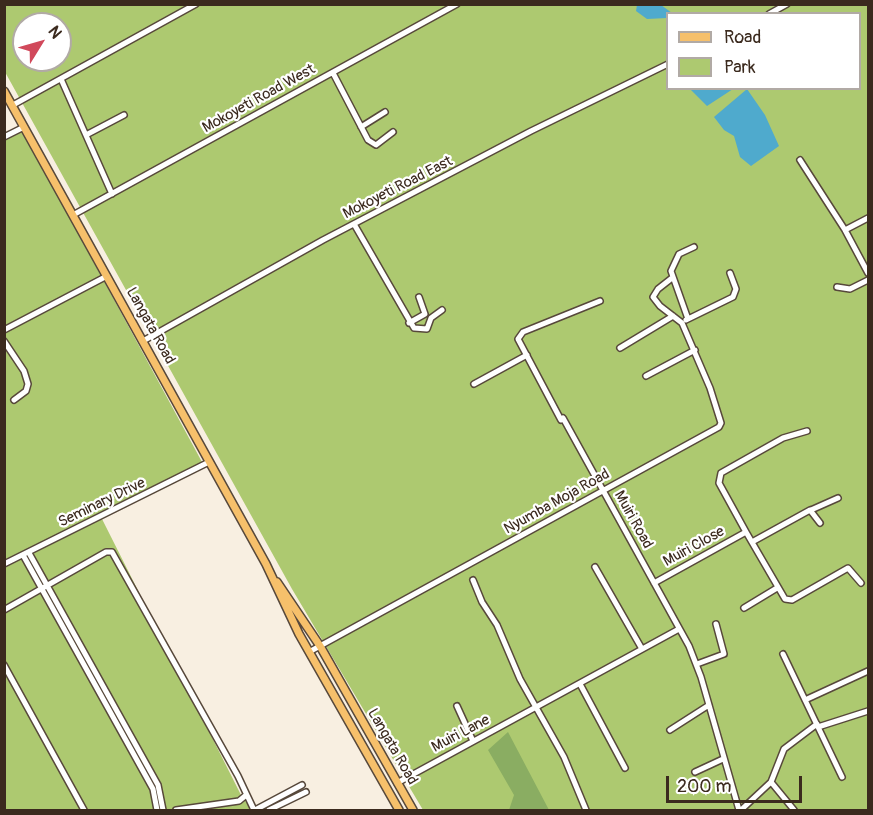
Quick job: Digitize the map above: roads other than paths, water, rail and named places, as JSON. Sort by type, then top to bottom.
[{"type":"main road","name":"Langata Road","points":[[4,91],[272,575],[309,652],[399,810]]},
{"type":"main road","name":"Langata Road","points":[[272,575],[320,646],[413,810]]},
{"type":"street","points":[[13,105],[196,4]]},
{"type":"street","name":"Mokoyeti Road West","points":[[73,215],[457,4]]},
{"type":"street","points":[[773,12],[787,4]]},
{"type":"street","name":"Mokoyeti Road East","points":[[143,341],[354,224],[531,131],[666,65]]},
{"type":"street","points":[[333,73],[361,127],[374,145],[393,132]]},
{"type":"street","points":[[61,79],[112,194]]},
{"type":"street","points":[[361,127],[384,112]]},
{"type":"street","points":[[86,135],[124,115]]},
{"type":"street","points":[[4,137],[24,127]]},
{"type":"street","points":[[800,160],[845,230],[868,273]]},
{"type":"street","points":[[845,230],[868,218]]},
{"type":"street","points":[[354,224],[414,329],[425,330],[431,318],[442,310]]},
{"type":"street","points":[[688,319],[671,271],[677,256],[694,248]]},
{"type":"street","points":[[672,278],[653,296],[660,306],[682,323],[734,297],[736,289],[730,273]]},
{"type":"street","points":[[4,330],[107,276]]},
{"type":"street","points":[[837,287],[850,289],[868,280]]},
{"type":"street","points":[[409,323],[425,314],[419,297]]},
{"type":"street","name":"Muiri Road","points":[[600,300],[523,332],[518,339],[561,420],[563,418],[604,491],[697,664],[723,759],[740,810]]},
{"type":"street","points":[[620,348],[673,316]]},
{"type":"street","name":"Nyumba Moja Road","points":[[309,652],[721,425],[695,350],[682,323]]},
{"type":"street","points":[[4,342],[24,371],[27,384],[26,391],[14,400]]},
{"type":"street","points":[[646,376],[695,350]]},
{"type":"street","points":[[474,384],[526,355]]},
{"type":"street","name":"Muiri Close","points":[[777,588],[718,479],[722,472],[783,438],[807,431]]},
{"type":"street","name":"Seminary Drive","points":[[4,564],[210,462]]},
{"type":"street","points":[[752,542],[838,498]]},
{"type":"street","points":[[811,510],[820,523]]},
{"type":"street","name":"Muiri Close","points":[[654,583],[746,532]]},
{"type":"street","points":[[4,610],[106,552],[113,554],[238,776],[245,796],[254,810],[302,785]]},
{"type":"street","points":[[26,554],[158,785],[163,810]]},
{"type":"street","points":[[595,567],[642,649]]},
{"type":"street","points":[[744,608],[777,588],[785,599],[792,600],[848,568],[861,583]]},
{"type":"street","points":[[473,580],[482,602],[497,625],[520,680],[564,757],[586,810]]},
{"type":"street","points":[[45,587],[153,789],[157,810]]},
{"type":"street","points":[[697,664],[724,654],[716,624]]},
{"type":"street","name":"Muiri Lane","points":[[397,783],[679,629]]},
{"type":"street","points":[[783,654],[843,777]]},
{"type":"street","points":[[4,665],[84,810]]},
{"type":"street","points":[[805,700],[868,671]]},
{"type":"street","points":[[580,684],[625,768]]},
{"type":"street","points":[[670,730],[709,705]]},
{"type":"street","points":[[457,706],[473,741]]},
{"type":"street","points":[[740,810],[771,782],[784,749],[818,726],[868,711]]},
{"type":"street","points":[[695,772],[723,759]]},
{"type":"street","points":[[771,782],[794,810]]},
{"type":"street","points":[[269,810],[306,792]]},
{"type":"street","points":[[176,810],[239,801],[245,796]]},
{"type":"water","points":[[637,5],[661,5],[671,12],[666,12],[666,18],[647,19],[636,11]]},
{"type":"water","points":[[691,90],[731,90],[707,106]]},
{"type":"water","points":[[748,90],[765,115],[779,146],[751,166],[740,157],[734,136],[724,130],[714,117]]}]
